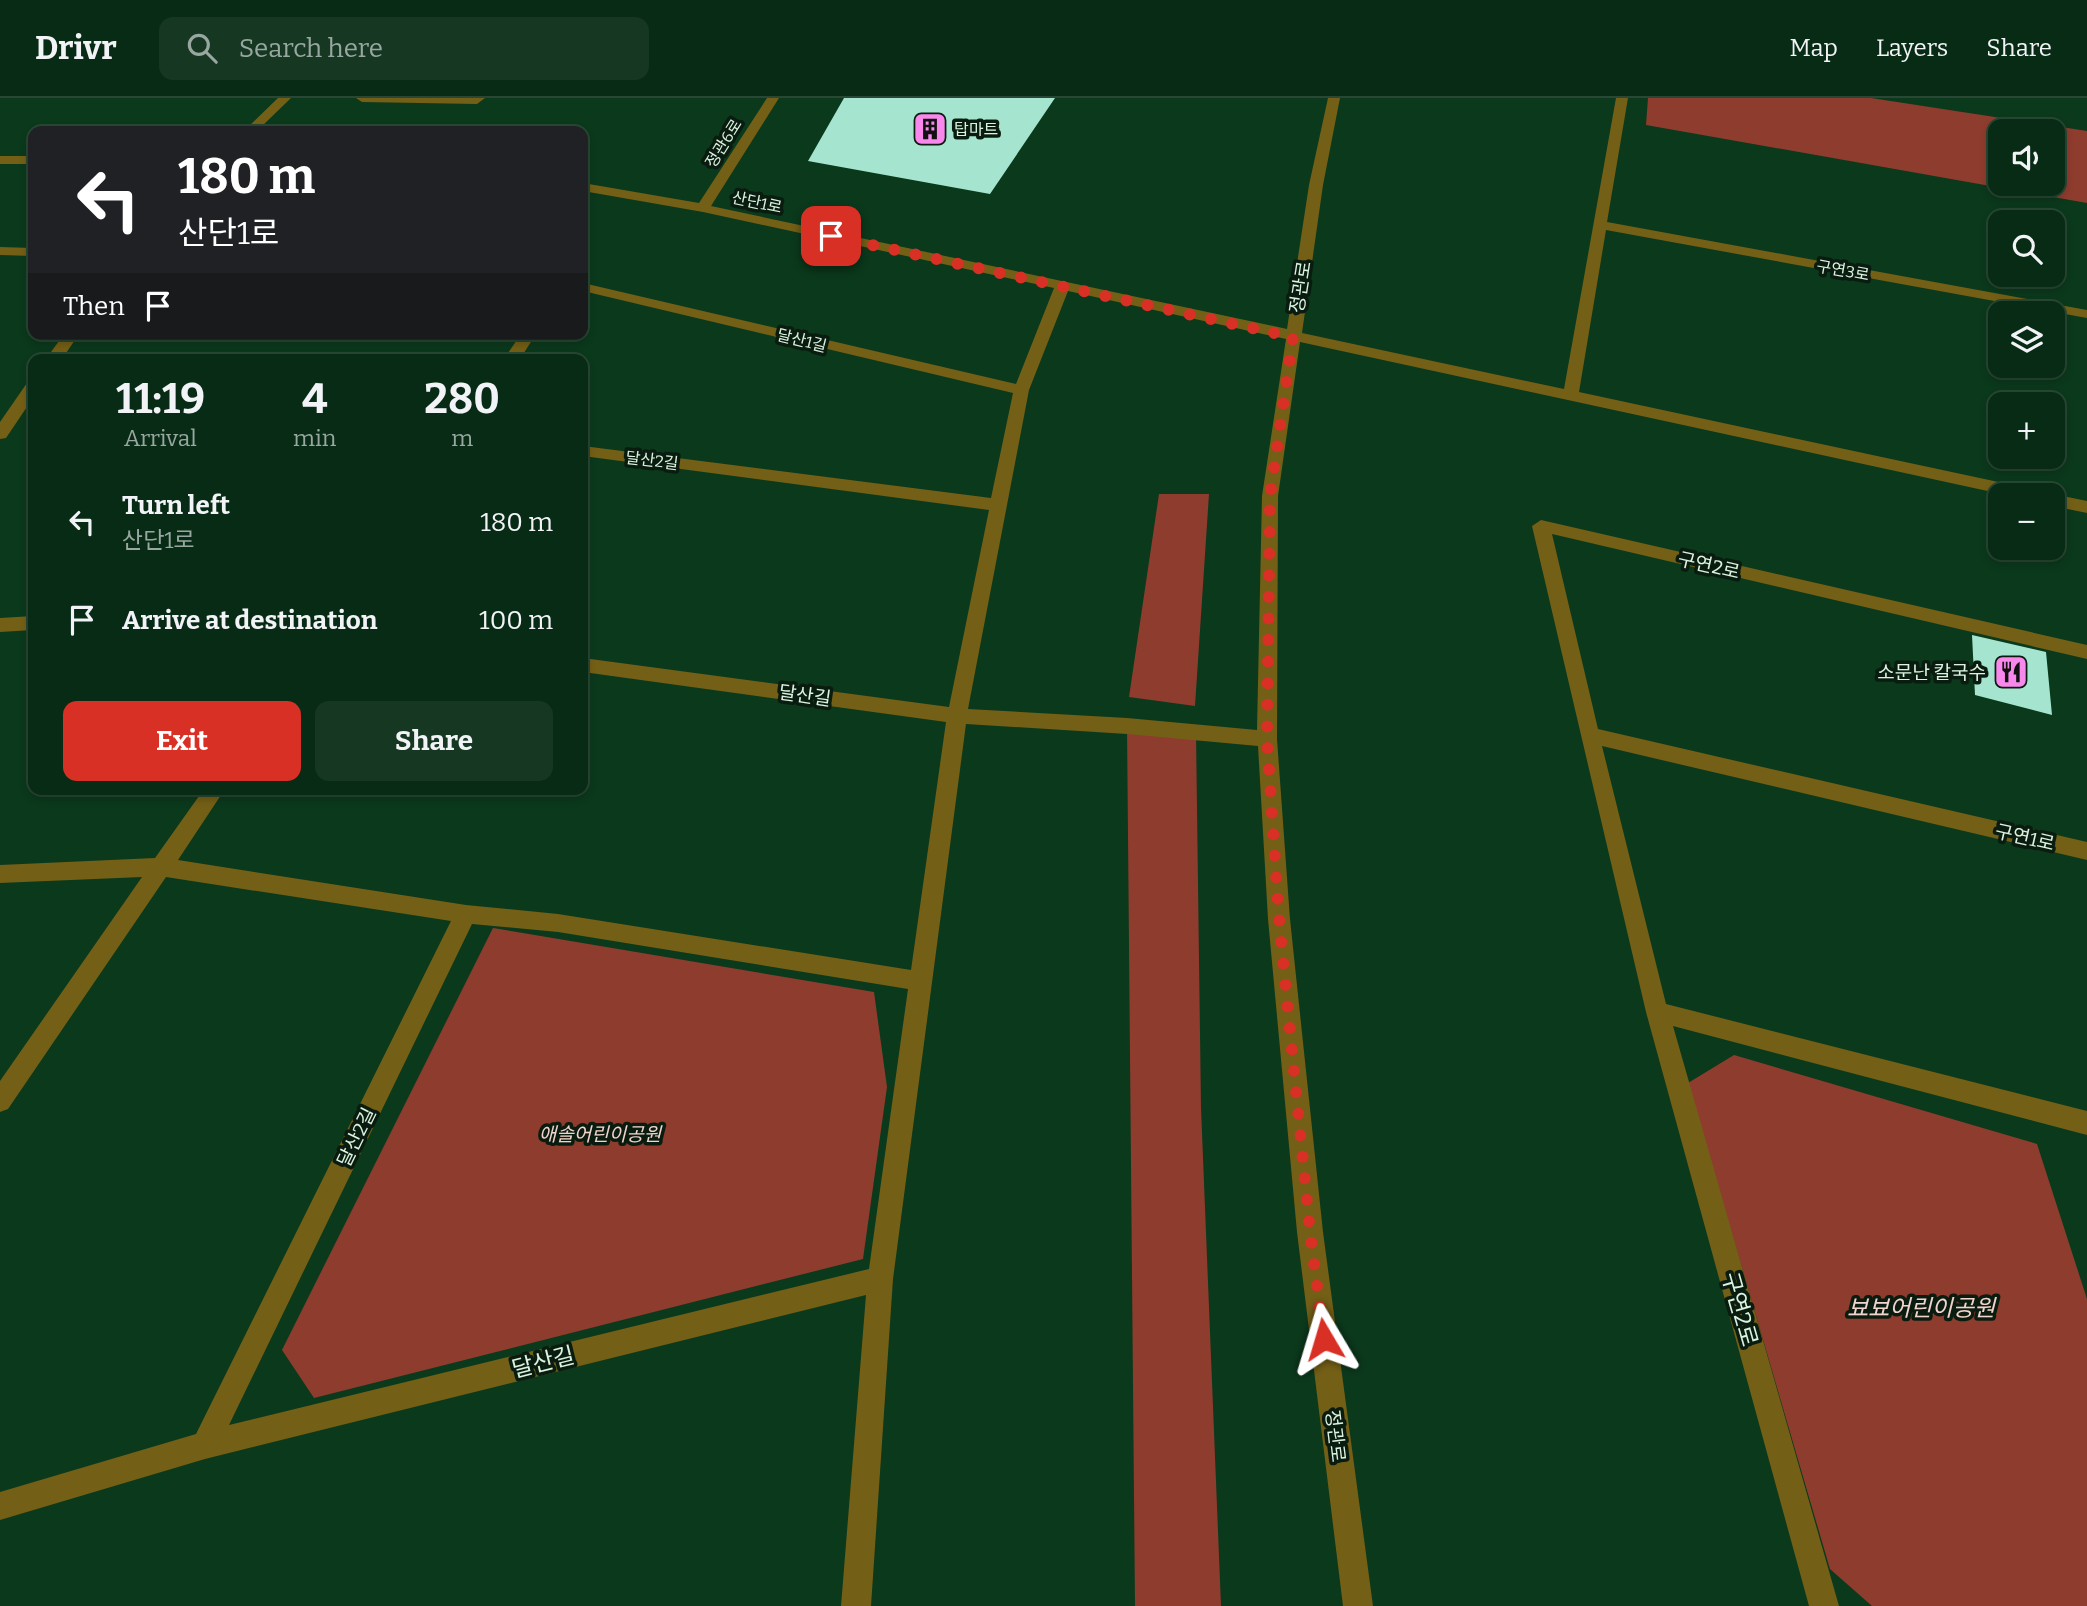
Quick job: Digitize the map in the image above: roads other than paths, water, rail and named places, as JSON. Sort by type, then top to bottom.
[{"type":"street","points":[[255,126],[285,98]]},
{"type":"street","points":[[362,98],[479,98]]},
{"type":"street","name":"정관6로","points":[[703,208],[773,98]]},
{"type":"street","name":"정관로","points":[[1334,98],[1316,186],[1270,496],[1267,739],[1279,919],[1310,1232],[1358,1606]]},
{"type":"street","points":[[1570,397],[1622,98]]},
{"type":"street","points":[[0,160],[28,160]]},
{"type":"street","name":"산단1로","points":[[588,188],[703,208],[1293,337]]},
{"type":"street","name":"구연3로","points":[[1600,226],[2087,314]]},
{"type":"street","points":[[0,251],[28,252]]},
{"type":"street","points":[[856,1606],[880,1279],[957,716],[1021,390],[1062,287]]},
{"type":"street","name":"달산1길","points":[[588,288],[1021,390]]},
{"type":"street","points":[[1293,337],[1988,486]]},
{"type":"street","points":[[0,434],[28,394]]},
{"type":"street","points":[[11,416],[28,416]]},
{"type":"street","name":"달산2길","points":[[588,452],[998,505]]},
{"type":"street","points":[[2065,502],[2087,507]]},
{"type":"street","name":"구연2로","points":[[1824,1606],[1657,1012],[1541,526],[2087,652]]},
{"type":"street","points":[[0,625],[28,623]]},
{"type":"street","name":"달산길","points":[[588,666],[957,716],[1127,726],[1267,739]]},
{"type":"street","name":"구연1로","points":[[1590,735],[2087,851]]},
{"type":"street","points":[[0,1101],[211,795]]},
{"type":"street","points":[[0,874],[162,867],[466,914],[558,923],[920,981]]},
{"type":"street","name":"달산2길","points":[[205,1445],[466,914]]},
{"type":"street","points":[[1657,1012],[2076,1120]]},
{"type":"street","name":"달산길","points":[[205,1445],[880,1279]]},
{"type":"street","points":[[0,1506],[205,1445]]},
{"type":"place","name":"탑마트","points":[[930,129]]},
{"type":"place","name":"소문난 칼국수","points":[[2011,672]]},
{"type":"park label","name":"애솔어린이공원","points":[[600,1134]]},
{"type":"park label","name":"뵤뵤어린이공원","points":[[1921,1308]]}]
